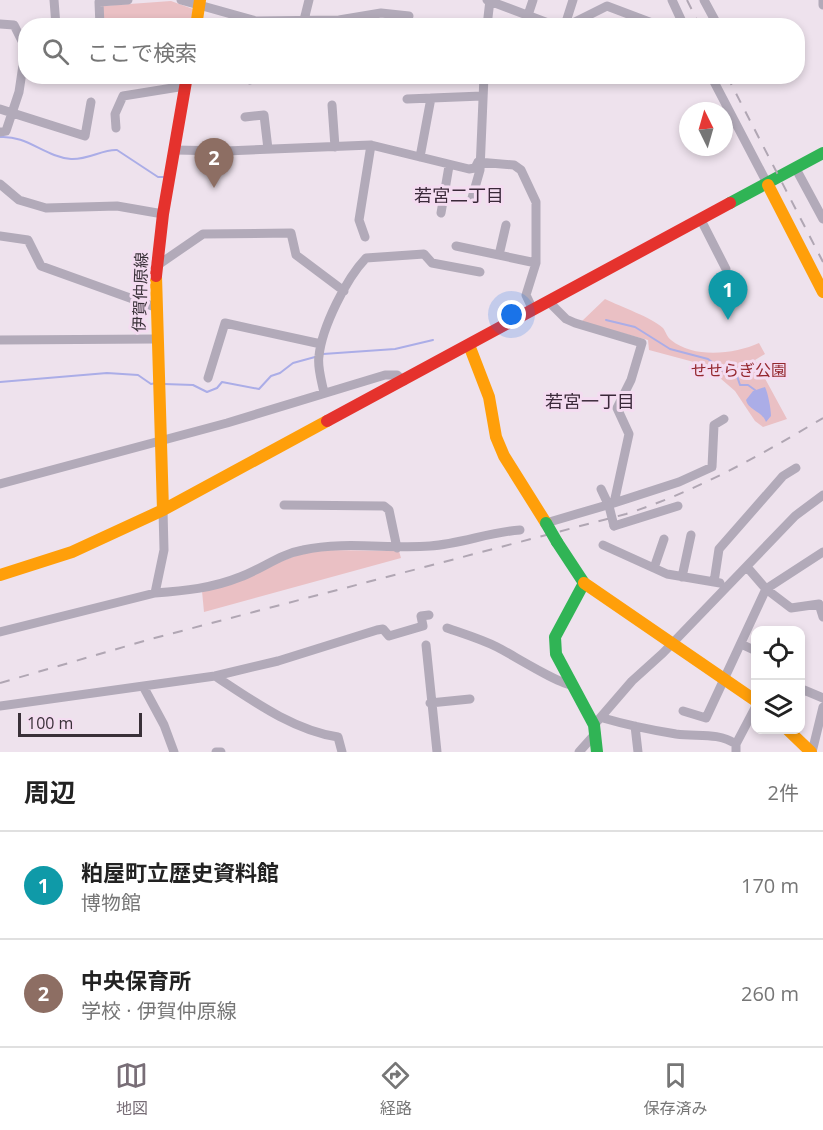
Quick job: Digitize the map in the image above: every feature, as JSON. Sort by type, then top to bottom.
[{"type":"main road","points":[[197,18],[199,3]]},
{"type":"main road","name":"伊賀仲原線","points":[[163,510],[155,339],[156,267],[186,84]]},
{"type":"main road","points":[[0,575],[72,552],[163,510],[768,185],[823,153]]},
{"type":"main road","points":[[768,185],[823,292]]},
{"type":"main road","points":[[469,345],[489,397],[496,437],[504,456],[584,583],[751,697]]},
{"type":"main road","points":[[584,583],[555,637],[558,660],[597,725],[597,752]]},
{"type":"main road","points":[[793,734],[811,752]]},
{"type":"street","points":[[54,0],[55,18]]},
{"type":"street","points":[[100,18],[99,2],[128,0]]},
{"type":"street","points":[[181,0],[199,3],[246,18]]},
{"type":"street","points":[[304,18],[309,0]]},
{"type":"street","points":[[488,18],[489,0],[536,18]]},
{"type":"street","points":[[528,15],[533,0]]},
{"type":"street","points":[[567,18],[573,0]]},
{"type":"street","points":[[672,0],[680,18]]},
{"type":"street","points":[[704,0],[714,18]]},
{"type":"street","points":[[823,0],[823,5]]},
{"type":"street","points":[[577,18],[602,4],[640,18]]},
{"type":"street","points":[[351,18],[381,13],[409,16]]},
{"type":"street","points":[[0,24],[14,25],[18,32]]},
{"type":"street","points":[[0,132],[6,131],[20,84]]},
{"type":"street","points":[[116,128],[115,114],[123,96],[173,84]]},
{"type":"street","points":[[472,198],[480,170],[478,162],[484,84]]},
{"type":"street","points":[[715,84],[768,185]]},
{"type":"street","points":[[407,99],[483,96]]},
{"type":"street","points":[[420,157],[431,98]]},
{"type":"street","points":[[0,109],[85,136],[91,102]]},
{"type":"street","points":[[332,105],[335,147]]},
{"type":"street","points":[[245,117],[264,115],[267,149]]},
{"type":"street","points":[[175,150],[371,146],[469,169],[475,168],[478,162]]},
{"type":"street","points":[[365,237],[359,220],[371,146]]},
{"type":"street","points":[[478,162],[514,165],[521,170],[537,202],[536,263],[526,295],[533,310]]},
{"type":"street","points":[[441,213],[449,166]]},
{"type":"street","points":[[796,168],[823,219]]},
{"type":"street","points":[[0,184],[19,200],[46,208],[117,206],[163,214]]},
{"type":"street","points":[[701,220],[726,269]]},
{"type":"street","points":[[499,255],[506,225]]},
{"type":"street","points":[[156,267],[202,234],[291,233],[296,255],[344,291]]},
{"type":"street","points":[[0,236],[28,240],[41,266],[155,307]]},
{"type":"street","points":[[456,246],[536,263]]},
{"type":"street","points":[[324,393],[318,358],[321,344],[344,291],[366,258],[424,254],[432,262],[480,272]]},
{"type":"street","points":[[549,302],[566,319],[575,323],[642,343],[631,380],[617,408],[629,434],[611,504]]},
{"type":"street","points":[[208,378],[225,323],[321,344]]},
{"type":"street","points":[[0,340],[155,339]]},
{"type":"street","points":[[0,484],[159,441],[385,375],[397,375],[404,381]]},
{"type":"street","points":[[546,523],[679,482],[712,467],[714,425],[724,419]]},
{"type":"street","points":[[714,582],[719,549],[783,476],[796,468]]},
{"type":"street","points":[[601,489],[611,504],[615,526],[678,506]]},
{"type":"street","points":[[579,752],[632,681],[672,644],[795,516],[822,499]]},
{"type":"street","points":[[284,504],[384,506],[389,510],[397,548]]},
{"type":"street","points":[[155,593],[164,550],[163,510]]},
{"type":"street","points":[[0,632],[155,593],[188,591],[240,577],[275,559],[301,550],[322,547],[397,548],[468,542],[500,531],[520,530]]},
{"type":"street","points":[[682,577],[691,535]]},
{"type":"street","points":[[654,568],[664,539]]},
{"type":"street","points":[[603,545],[654,568],[682,577],[714,582],[726,588]]},
{"type":"street","points":[[683,711],[706,718],[766,589],[823,552]]},
{"type":"street","points":[[747,567],[766,589],[791,608],[819,604],[823,617]]},
{"type":"street","points":[[0,705],[215,676],[278,661],[377,630],[383,629],[389,636],[423,626],[421,616],[429,615]]},
{"type":"street","points":[[447,628],[494,645],[547,672],[564,685],[573,685]]},
{"type":"street","points":[[741,644],[751,649]]},
{"type":"street","points":[[426,645],[430,704],[437,752]]},
{"type":"street","points":[[215,676],[262,707],[320,734],[338,737],[342,752]]},
{"type":"street","points":[[143,686],[164,725],[174,752]]},
{"type":"street","points":[[805,690],[823,698]]},
{"type":"street","points":[[430,704],[470,699]]},
{"type":"street","points":[[811,752],[823,707]]},
{"type":"street","points":[[597,725],[635,726],[688,735],[711,734],[736,748],[751,716]]},
{"type":"street","points":[[635,726],[638,752]]},
{"type":"street","points":[[216,752],[221,752]]},
{"type":"green space","points":[[171,1],[193,9],[191,18],[103,18],[102,6]]},
{"type":"green space","name":"せせらぎ公園","points":[[605,299],[651,320],[663,328],[671,340],[691,350],[727,352],[759,343],[765,354],[755,360],[787,419],[763,427],[755,421],[735,391],[705,365],[649,350],[648,340],[581,322]]},
{"type":"green space","points":[[324,550],[399,551],[401,558],[204,612],[202,591],[306,552]]},
{"type":"water","points":[[765,387],[771,416],[766,422],[749,406],[746,400],[753,391]]},
{"type":"waterway","points":[[0,137],[19,139],[71,159],[117,150],[158,177],[165,177]]},
{"type":"waterway","points":[[606,320],[635,327],[670,349],[708,359],[726,373],[737,376],[740,385],[748,385],[755,390]]},
{"type":"waterway","points":[[323,354],[395,349],[433,340]]},
{"type":"waterway","points":[[164,384],[193,385],[207,392],[217,388],[222,382],[259,389],[271,376],[280,373],[293,363],[315,357]]},
{"type":"waterway","points":[[0,382],[107,373],[138,375],[151,384],[156,383]]},
{"type":"railway","points":[[687,0],[696,18]]},
{"type":"railway","points":[[731,84],[823,262]]},
{"type":"railway","points":[[0,683],[151,639],[626,514],[703,484],[823,418]]},
{"type":"traffic: fast","points":[[730,203],[823,153]]},
{"type":"traffic: fast","points":[[546,523],[557,542]]},
{"type":"traffic: fast","points":[[557,542],[584,583],[555,637],[556,654],[594,725],[597,752]]},
{"type":"traffic: slow","points":[[197,18],[200,0]]},
{"type":"traffic: slow","points":[[768,185],[823,292]]},
{"type":"traffic: slow","points":[[156,276],[163,510]]},
{"type":"traffic: slow","points":[[469,345],[489,397],[496,437],[504,456],[546,523]]},
{"type":"traffic: slow","points":[[0,575],[72,552],[163,510],[327,421]]},
{"type":"traffic: slow","points":[[584,583],[751,698]]},
{"type":"traffic: slow","points":[[792,734],[811,752]]},
{"type":"traffic: jam","points":[[156,276],[163,214],[186,84]]},
{"type":"traffic: jam","points":[[327,421],[730,203]]},
{"type":"place","name":"中央保育所","points":[[214,188]]},
{"type":"place","name":"粕屋町立歴史資料館","points":[[728,320]]},
{"type":"district","name":"若宮二丁目","points":[[459,196]]},
{"type":"district","name":"若宮一丁目","points":[[590,402]]}]
